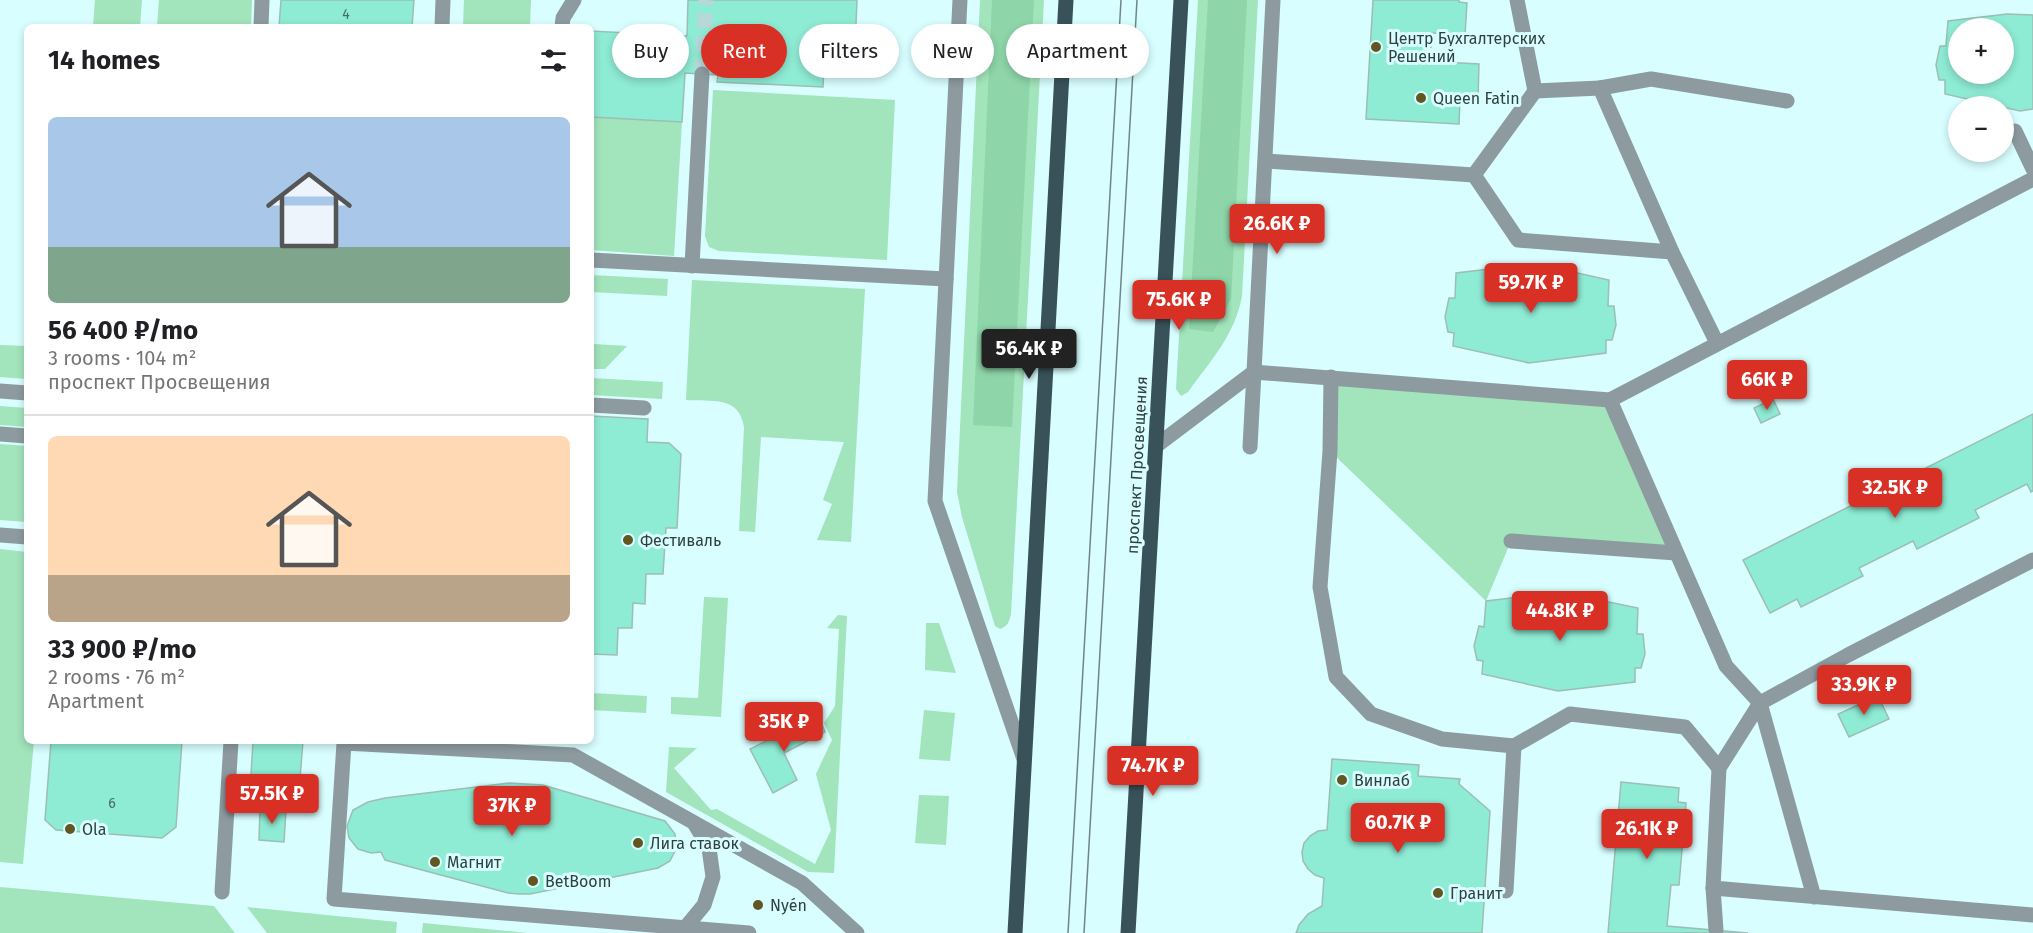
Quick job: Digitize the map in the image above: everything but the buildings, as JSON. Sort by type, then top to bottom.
[{"type":"main road","points":[[1015,933],[1066,0]]},
{"type":"main road","name":"проспект Просвещения","points":[[1128,933],[1181,0]]},
{"type":"street","points":[[261,24],[262,0]]},
{"type":"street","points":[[442,24],[443,0]]},
{"type":"street","points":[[562,24],[563,18],[574,0]]},
{"type":"street","points":[[960,0],[935,501],[1025,761]]},
{"type":"street","points":[[1250,447],[1273,0]]},
{"type":"street","points":[[1474,175],[1534,91],[1517,0]]},
{"type":"street","points":[[692,266],[702,78]]},
{"type":"street","points":[[1534,91],[1600,88],[1651,79],[1787,101]]},
{"type":"street","points":[[1600,88],[1672,252],[1717,343]]},
{"type":"street","points":[[2015,131],[2033,169]]},
{"type":"street","points":[[1266,161],[1474,175]]},
{"type":"street","points":[[1474,175],[1518,240],[1672,252]]},
{"type":"street","points":[[1156,446],[1254,372],[1610,400],[2033,178]]},
{"type":"street","points":[[594,260],[946,279]]},
{"type":"street","points":[[1331,377],[1330,451],[1320,587],[1336,677],[1371,714],[1442,739],[1514,746],[1569,714],[1685,727],[1719,768]]},
{"type":"street","points":[[0,391],[24,393]]},
{"type":"street","points":[[1610,400],[1726,666],[1760,703],[1814,897]]},
{"type":"street","points":[[594,405],[644,408]]},
{"type":"street","points":[[0,434],[24,436]]},
{"type":"street","points":[[0,535],[24,537]]},
{"type":"street","points":[[1511,541],[1676,553]]},
{"type":"street","points":[[1716,930],[1713,888],[1719,768],[1760,703],[2033,560]]},
{"type":"street","points":[[222,892],[231,744]]},
{"type":"street","points":[[344,744],[334,899],[584,926],[685,928],[749,933]]},
{"type":"street","points":[[379,744],[573,755],[802,883],[858,933]]},
{"type":"street","points":[[1506,891],[1514,746]]},
{"type":"street","points":[[685,928],[704,905],[712,877],[709,848],[694,822]]},
{"type":"street","points":[[1713,888],[2033,915]]},
{"type":"green space","points":[[95,0],[142,0],[140,24],[93,24]]},
{"type":"green space","points":[[159,0],[252,0],[251,24],[157,24]]},
{"type":"green space","points":[[464,0],[531,0],[530,24],[463,24]]},
{"type":"green space","points":[[980,0],[1044,0],[1043,24],[1006,24],[1006,78],[1040,78],[1011,614],[1008,623],[1000,629],[995,626],[962,517],[957,492],[976,78],[994,78],[994,24],[979,24]]},
{"type":"green space","points":[[992,0],[1034,0],[1033,24],[1006,24],[1006,78],[1030,78],[1012,427],[973,425],[989,78],[994,78],[994,24],[991,24]]},
{"type":"green space","points":[[1198,0],[1258,0],[1242,296],[1234,323],[1221,347],[1188,392],[1181,396],[1176,389]]},
{"type":"green space","points":[[1208,0],[1247,0],[1231,299],[1213,332],[1189,329]]},
{"type":"green space","points":[[713,90],[895,100],[887,260],[719,251],[709,247],[705,236]]},
{"type":"green space","points":[[594,117],[682,122],[674,256],[594,250]]},
{"type":"green space","points":[[594,275],[668,279],[667,296],[594,292]]},
{"type":"green space","points":[[692,280],[865,289],[851,542],[817,540],[832,504],[823,500],[844,442],[761,437],[755,532],[739,531],[744,427],[741,417],[730,405],[723,402],[686,400]]},
{"type":"green space","points":[[594,344],[627,346],[605,369],[594,369]]},
{"type":"green space","points":[[0,345],[24,346],[24,379],[0,377]]},
{"type":"green space","points":[[1331,377],[1610,400],[1676,553],[1511,541],[1486,601],[1330,451]]},
{"type":"green space","points":[[594,378],[663,382],[662,399],[594,395]]},
{"type":"green space","points":[[0,406],[24,408],[24,427],[0,425]]},
{"type":"green space","points":[[0,444],[24,446],[24,522],[0,520]]},
{"type":"green space","points":[[0,549],[24,552],[24,744],[34,744],[23,864],[0,862]]},
{"type":"green space","points":[[704,597],[728,598],[721,717],[671,714],[671,697],[698,698]]},
{"type":"green space","points":[[838,615],[847,616],[834,873],[808,872],[666,792],[669,747],[697,748],[674,768],[711,810],[717,809],[815,864],[831,830],[816,774],[832,740],[824,723],[835,706],[839,629],[827,628]]},
{"type":"green space","points":[[926,623],[939,623],[956,673],[925,670]]},
{"type":"green space","points":[[594,693],[647,696],[646,713],[594,710]]},
{"type":"green space","points":[[924,710],[955,713],[950,761],[919,759]]},
{"type":"green space","points":[[919,795],[949,796],[946,845],[915,843]]},
{"type":"green space","points":[[0,887],[214,906],[235,933],[0,933]]},
{"type":"green space","points":[[247,907],[397,922],[396,933],[267,933]]},
{"type":"green space","points":[[423,923],[528,933],[422,933]]},
{"type":"tunnel","points":[[705,24],[706,0]]},
{"type":"tram line","points":[[1068,933],[1121,0]]},
{"type":"tram line","points":[[1084,933],[1137,0]]},
{"type":"place","name":"Центр Бухгалтерских Решений","points":[[1376,47]]},
{"type":"place","name":"Queen Fatin","points":[[1421,98]]},
{"type":"place","name":"Фестиваль","points":[[628,540]]},
{"type":"place","name":"Винлаб","points":[[1342,780]]},
{"type":"place","name":"Ola","points":[[70,829]]},
{"type":"place","name":"Лига ставок","points":[[638,843]]},
{"type":"place","name":"Магнит","points":[[435,862]]},
{"type":"place","name":"BetBoom","points":[[533,881]]},
{"type":"place","name":"Гранит","points":[[1438,893]]},
{"type":"place","name":"Nyén","points":[[758,905]]}]
